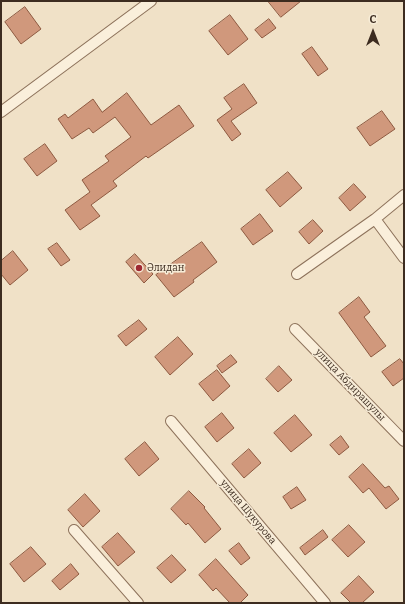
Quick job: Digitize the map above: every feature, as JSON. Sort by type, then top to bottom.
[{"type":"street","points":[[1,112],[151,1]]},
{"type":"street","points":[[297,274],[375,219],[404,195]]},
{"type":"street","points":[[375,219],[404,258]]},
{"type":"street","name":"улица Абдирашулы","points":[[295,329],[404,441]]},
{"type":"street","name":"улица Шукурова","points":[[171,421],[326,603]]},
{"type":"street","points":[[74,530],[138,603]]},
{"type":"building","points":[[268,1],[301,1],[281,17]]},
{"type":"building","points":[[25,7],[41,29],[21,44],[5,22]]},
{"type":"building","points":[[230,15],[248,39],[228,55],[209,31]]},
{"type":"building","points":[[269,19],[276,28],[262,38],[255,30]]},
{"type":"building","points":[[312,47],[328,69],[318,76],[302,54]]},
{"type":"building","points":[[244,84],[257,103],[231,121],[241,134],[232,141],[217,120],[232,109],[224,98]]},
{"type":"building","points":[[127,93],[151,125],[179,105],[194,126],[148,158],[146,156],[113,181],[117,186],[91,205],[100,216],[80,230],[65,210],[90,192],[82,180],[109,161],[105,156],[131,137],[115,117],[93,133],[89,128],[72,139],[58,119],[65,114],[68,118],[93,99],[102,112]]},
{"type":"building","points":[[382,111],[395,129],[370,146],[357,128]]},
{"type":"building","points":[[45,144],[57,161],[37,176],[24,159]]},
{"type":"building","points":[[288,172],[302,188],[280,207],[266,190]]},
{"type":"building","points":[[354,184],[366,197],[350,211],[339,198]]},
{"type":"building","points":[[260,214],[273,231],[253,245],[241,229]]},
{"type":"building","points":[[313,220],[323,231],[309,244],[299,232]]},
{"type":"building","points":[[202,242],[217,262],[174,297],[156,275]]},
{"type":"building","points":[[57,243],[70,260],[61,266],[48,249]]},
{"type":"building","points":[[13,251],[28,270],[10,285],[1,274],[1,261]]},
{"type":"building","name":"Әлидан","points":[[135,254],[153,274],[144,283],[126,262]]},
{"type":"building","points":[[359,297],[370,312],[364,317],[386,346],[371,357],[339,313]]},
{"type":"building","points":[[139,320],[147,329],[126,346],[118,336]]},
{"type":"building","points":[[178,337],[193,354],[170,375],[155,357]]},
{"type":"building","points":[[231,355],[237,362],[222,373],[217,366]]},
{"type":"building","points":[[400,359],[404,364],[404,378],[393,386],[382,372]]},
{"type":"building","points":[[279,366],[292,380],[278,392],[266,379]]},
{"type":"building","points":[[217,370],[230,386],[213,401],[199,384]]},
{"type":"building","points":[[222,413],[234,428],[217,442],[205,427]]},
{"type":"building","points":[[295,415],[312,435],[291,452],[274,433]]},
{"type":"building","points":[[341,436],[349,447],[339,455],[330,445]]},
{"type":"building","points":[[145,442],[159,459],[139,476],[125,459]]},
{"type":"building","points":[[249,449],[261,463],[244,478],[232,464]]},
{"type":"building","points":[[363,464],[385,488],[389,486],[399,499],[386,509],[369,488],[363,493],[349,477]]},
{"type":"building","points":[[297,487],[306,500],[291,509],[283,497]]},
{"type":"building","points":[[189,491],[205,507],[204,508],[221,529],[205,543],[188,523],[186,525],[171,509]]},
{"type":"building","points":[[85,494],[100,511],[83,527],[68,510]]},
{"type":"building","points":[[349,525],[365,542],[348,557],[332,540]]},
{"type":"building","points":[[323,530],[328,537],[305,555],[300,548]]},
{"type":"building","points":[[118,533],[135,552],[118,566],[102,547]]},
{"type":"building","points":[[239,543],[250,558],[241,565],[229,551]]},
{"type":"building","points":[[31,547],[46,564],[24,582],[10,564]]},
{"type":"building","points":[[172,555],[186,570],[171,583],[157,568]]},
{"type":"building","points":[[216,559],[248,595],[240,603],[230,603],[216,588],[213,591],[199,575]]},
{"type":"building","points":[[71,564],[79,574],[60,590],[52,581]]},
{"type":"building","points":[[359,576],[374,592],[362,603],[351,603],[341,593]]},
{"type":"place","name":"Әлидан","points":[[139,268]]}]
